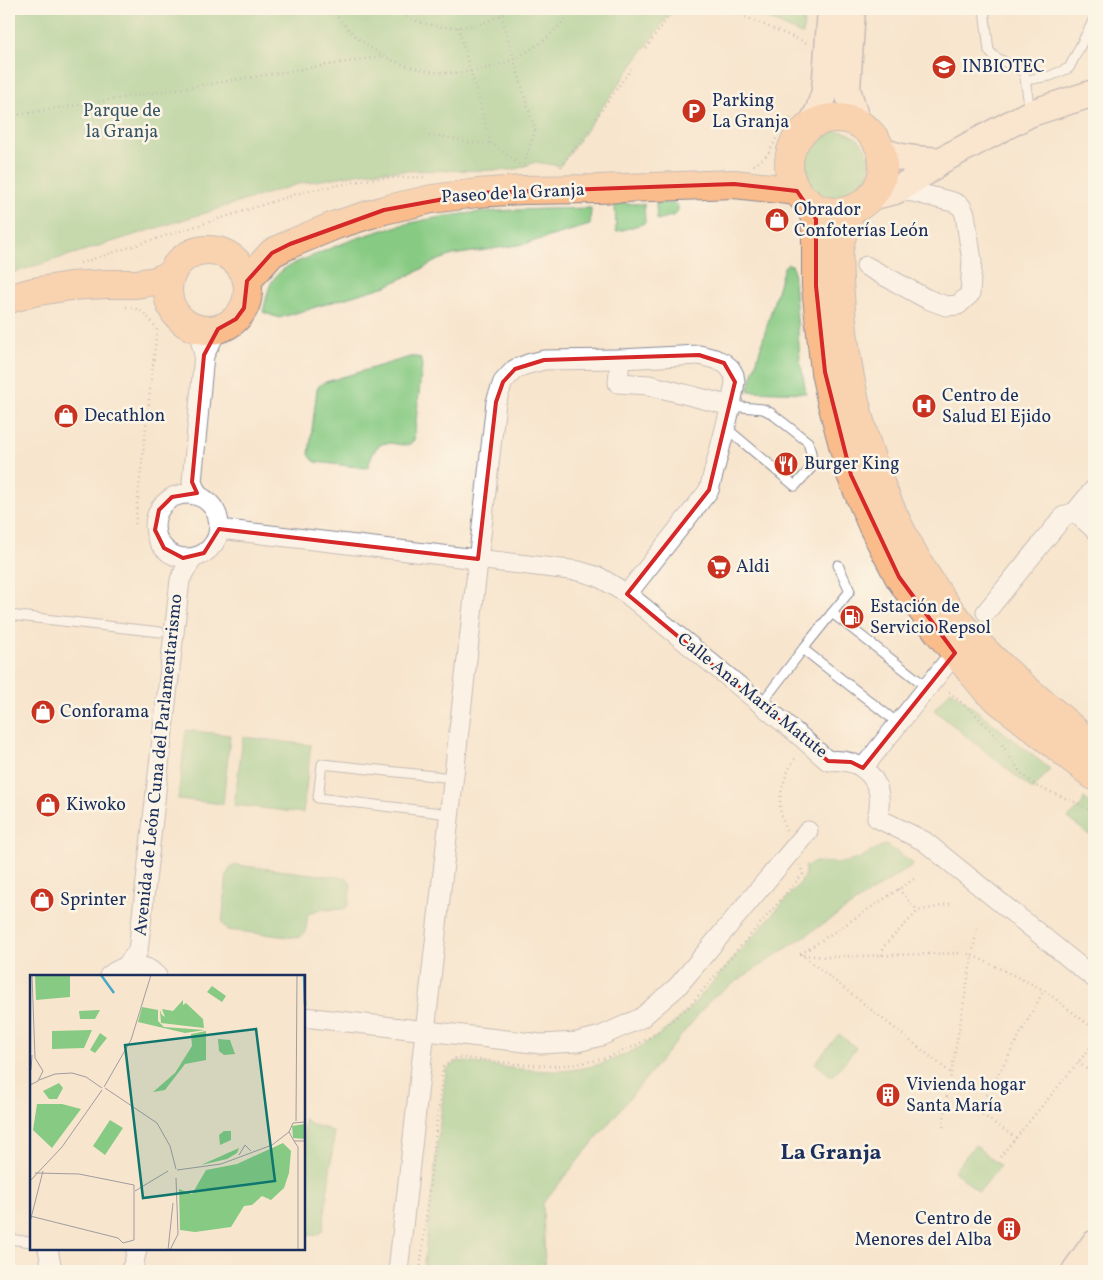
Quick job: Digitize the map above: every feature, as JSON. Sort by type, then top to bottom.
[{"type":"main road","points":[[834,118],[857,122],[876,139],[884,162],[882,175],[872,199],[841,240],[838,265],[843,332],[849,374],[861,426],[878,478],[901,532],[929,582],[967,633],[1094,760],[1026,722],[988,692],[916,602],[899,577],[872,525],[852,475],[825,372],[816,286],[816,219],[791,179],[789,166],[795,142],[802,132],[811,125],[834,118]]},
{"type":"main road","name":"Paseo de la Granja","points":[[240,270],[290,244],[336,225],[384,210],[432,199],[477,192],[734,184],[748,181],[760,175],[791,153]]},
{"type":"main road","name":"Paseo de la Granja","points":[[734,184],[802,196]]},
{"type":"main road","points":[[802,196],[820,209],[836,212],[872,199]]},
{"type":"main road","points":[[210,250],[222,253],[240,270],[248,294],[244,308],[236,319],[207,338],[175,314],[170,288],[177,264],[186,256],[198,251],[210,250]]},
{"type":"main road","points":[[9,299],[33,292],[70,286],[107,284],[129,295],[157,293],[170,288]]},
{"type":"street","points":[[811,125],[819,110],[825,91],[831,9]]},
{"type":"street","points":[[852,9],[846,89],[857,122]]},
{"type":"street","points":[[872,199],[1041,110],[1094,93]]},
{"type":"street","points":[[1041,110],[1076,104],[1094,106]]},
{"type":"street","points":[[881,150],[893,156],[934,166]]},
{"type":"street","points":[[934,166],[926,180],[928,190],[938,198]]},
{"type":"street","points":[[866,266],[946,306],[958,304],[970,294],[972,261],[965,214],[961,206],[953,202],[913,192],[872,199]]},
{"type":"street","points":[[207,338],[191,491],[208,501],[214,508],[218,517],[219,529]]},
{"type":"street","points":[[398,1271],[496,402],[503,382],[515,368],[544,360],[699,355],[724,363],[734,375],[735,390],[709,490],[627,594]]},
{"type":"street","points":[[620,358],[618,384],[649,385],[731,406]]},
{"type":"street","points":[[986,612],[1064,516],[1075,512],[1094,488]]},
{"type":"street","name":"Avenida de León Cuna del Parlamentarismo","points":[[180,580],[173,555],[158,540],[155,523],[159,510],[164,503],[172,497],[191,491]]},
{"type":"street","points":[[1075,512],[1094,529]]},
{"type":"street","name":"Avenida de León Cuna del Parlamentarismo","points":[[126,966],[138,951],[180,580],[194,557],[204,554],[212,546],[219,529]]},
{"type":"street","name":"Calle Ana María Matute","points":[[219,529],[579,571],[600,578],[627,594],[828,761],[851,762],[863,768]]},
{"type":"street","points":[[173,555],[183,558],[194,557]]},
{"type":"street","points":[[955,653],[863,768],[878,787],[880,798],[877,818],[924,841],[1094,978]]},
{"type":"street","points":[[305,1018],[541,1044],[577,1042],[601,1036],[641,1018],[677,987],[808,831]]},
{"type":"street","name":"Avenida de León Cuna del Parlamentarismo","points":[[138,951],[152,972]]},
{"type":"street","name":"Avenida de León Cuna del Parlamentarismo","points":[[110,975],[126,966],[136,966],[152,972]]},
{"type":"street","points":[[48,1250],[51,1266],[54,1271]]},
{"type":"street","points":[[130,1271],[137,1250]]},
{"type":"lane","points":[[984,9],[989,51],[994,57],[1024,72],[1041,110]]},
{"type":"lane","points":[[1026,80],[1050,76],[1069,68],[1094,19]]},
{"type":"lane","points":[[725,431],[732,433],[795,486],[812,467],[808,442],[771,413],[763,409],[731,406]]},
{"type":"lane","points":[[761,704],[850,591],[838,565]]},
{"type":"lane","points":[[832,613],[928,688]]},
{"type":"lane","points":[[9,615],[160,632]]},
{"type":"lane","points":[[803,649],[899,724]]},
{"type":"lane","points":[[449,814],[318,798],[322,764],[453,778]]},
{"type":"lane","points":[[9,1239],[30,1242]]},
{"type":"path","points":[[332,9],[357,37],[384,56],[404,65],[446,73],[470,72],[489,68],[514,59],[529,51],[546,38],[562,24],[573,9]]},
{"type":"path","points":[[394,9],[426,24],[441,27],[478,24],[511,9]]},
{"type":"path","points":[[646,48],[674,9]]},
{"type":"path","points":[[727,9],[807,43]]},
{"type":"path","points":[[458,27],[491,143],[523,167],[535,131],[501,15]]},
{"type":"path","points":[[9,116],[384,56]]},
{"type":"path","points":[[558,171],[631,69]]},
{"type":"path","points":[[428,136],[442,136],[472,143],[491,143]]},
{"type":"path","points":[[129,295],[157,329],[135,524]]},
{"type":"path","points":[[949,692],[976,715],[992,732],[1020,772],[1036,786],[1082,805],[1094,814]]},
{"type":"path","points":[[792,763],[808,743]]},
{"type":"path","points":[[801,954],[914,879]]},
{"type":"path","points":[[898,889],[918,911]]},
{"type":"path","points":[[882,955],[883,947],[918,911],[950,904]]},
{"type":"path","points":[[943,1126],[977,928]]},
{"type":"path","points":[[801,954],[826,956],[963,953],[972,955],[1044,990],[1094,1029]]},
{"type":"path","points":[[801,954],[951,1074]]},
{"type":"path","points":[[1016,1138],[978,1112],[1044,990]]},
{"type":"path","points":[[1000,1156],[1094,1043]]},
{"type":"path","points":[[1078,1062],[1094,1075]]},
{"type":"highlighted area","points":[[734,184],[797,191],[816,219],[816,286],[825,372],[851,475],[899,577],[955,653],[863,768],[851,762],[828,761],[627,594],[709,490],[735,382],[724,363],[699,355],[544,360],[515,369],[503,382],[496,402],[478,559],[219,529],[204,553],[183,558],[164,548],[155,530],[159,510],[172,497],[197,493],[192,482],[204,355],[218,329],[236,319],[244,308],[247,281],[272,253],[290,244],[384,210],[477,193]]},
{"type":"green space","name":"Parque de la Granja","points":[[9,9],[673,9],[560,166],[535,162],[511,170],[380,171],[298,184],[9,274]]},
{"type":"green space","points":[[746,9],[805,9],[803,35]]},
{"type":"green space","points":[[836,131],[849,134],[860,141],[867,152],[870,165],[867,178],[860,189],[849,196],[836,199],[823,196],[812,189],[805,178],[802,165],[805,152],[812,141],[823,134]]},
{"type":"green space","points":[[615,203],[644,204],[645,223],[616,232]]},
{"type":"green space","points":[[656,203],[674,203],[678,206],[678,210],[675,215],[657,220]]},
{"type":"green space","points":[[591,208],[590,225],[524,244],[453,255],[436,261],[386,286],[279,318],[263,312],[271,284],[281,271],[335,246],[377,232],[419,221],[463,214],[511,210]]},
{"type":"green space","points":[[787,264],[792,265],[793,268],[800,359],[806,393],[748,391],[784,267]]},
{"type":"green space","points":[[410,357],[420,358],[422,365],[414,440],[408,445],[385,443],[381,445],[375,450],[366,468],[316,462],[312,459],[309,454],[317,389],[319,386],[322,383]]},
{"type":"green space","points":[[951,690],[1050,769],[1033,790],[934,710]]},
{"type":"green space","points":[[186,730],[230,735],[223,804],[178,799]]},
{"type":"green space","points":[[243,737],[311,745],[303,813],[234,805]]},
{"type":"green space","points":[[1084,798],[1094,806],[1094,839],[1068,818],[1082,805]]},
{"type":"green space","points":[[887,845],[914,864],[713,997],[543,1203],[545,1271],[423,1271],[446,1070],[458,1061],[527,1070],[569,1070],[607,1062],[626,1054],[659,1034],[689,1009],[801,882],[805,874],[805,867],[813,862],[841,863],[858,859],[879,847]]},
{"type":"green space","points":[[236,865],[346,878],[351,884],[349,903],[343,909],[318,910],[308,914],[304,934],[298,938],[227,930],[222,923],[227,874],[231,867]]},
{"type":"green space","points":[[839,1034],[856,1048],[832,1077],[815,1063]]},
{"type":"green space","points":[[305,1119],[314,1125],[333,1132],[334,1137],[323,1229],[319,1234],[305,1233]]},
{"type":"green space","points":[[975,1145],[1000,1166],[979,1192],[954,1171]]},
{"type":"place","name":"INBIOTEC","points":[[944,67]]},
{"type":"place","name":"Parking La Granja","points":[[694,111]]},
{"type":"place","name":"Obrador Confoterías León","points":[[777,220]]},
{"type":"place","name":"Centro de Salud El Ejido","points":[[924,406]]},
{"type":"place","name":"Decathlon","points":[[66,416]]},
{"type":"place","name":"Burger King","points":[[786,464]]},
{"type":"place","name":"Aldi","points":[[719,567]]},
{"type":"place","name":"Estación de Servicio Repsol","points":[[852,617]]},
{"type":"place","name":"Conforama","points":[[43,712]]},
{"type":"place","name":"Kiwoko","points":[[48,805]]},
{"type":"place","name":"Sprinter","points":[[42,900]]},
{"type":"place","name":"Vivienda hogar Santa María","points":[[888,1095]]},
{"type":"place","name":"Centro de Menores del Alba","points":[[1009,1229]]},
{"type":"district","name":"La Granja","points":[[831,1153]]}]
